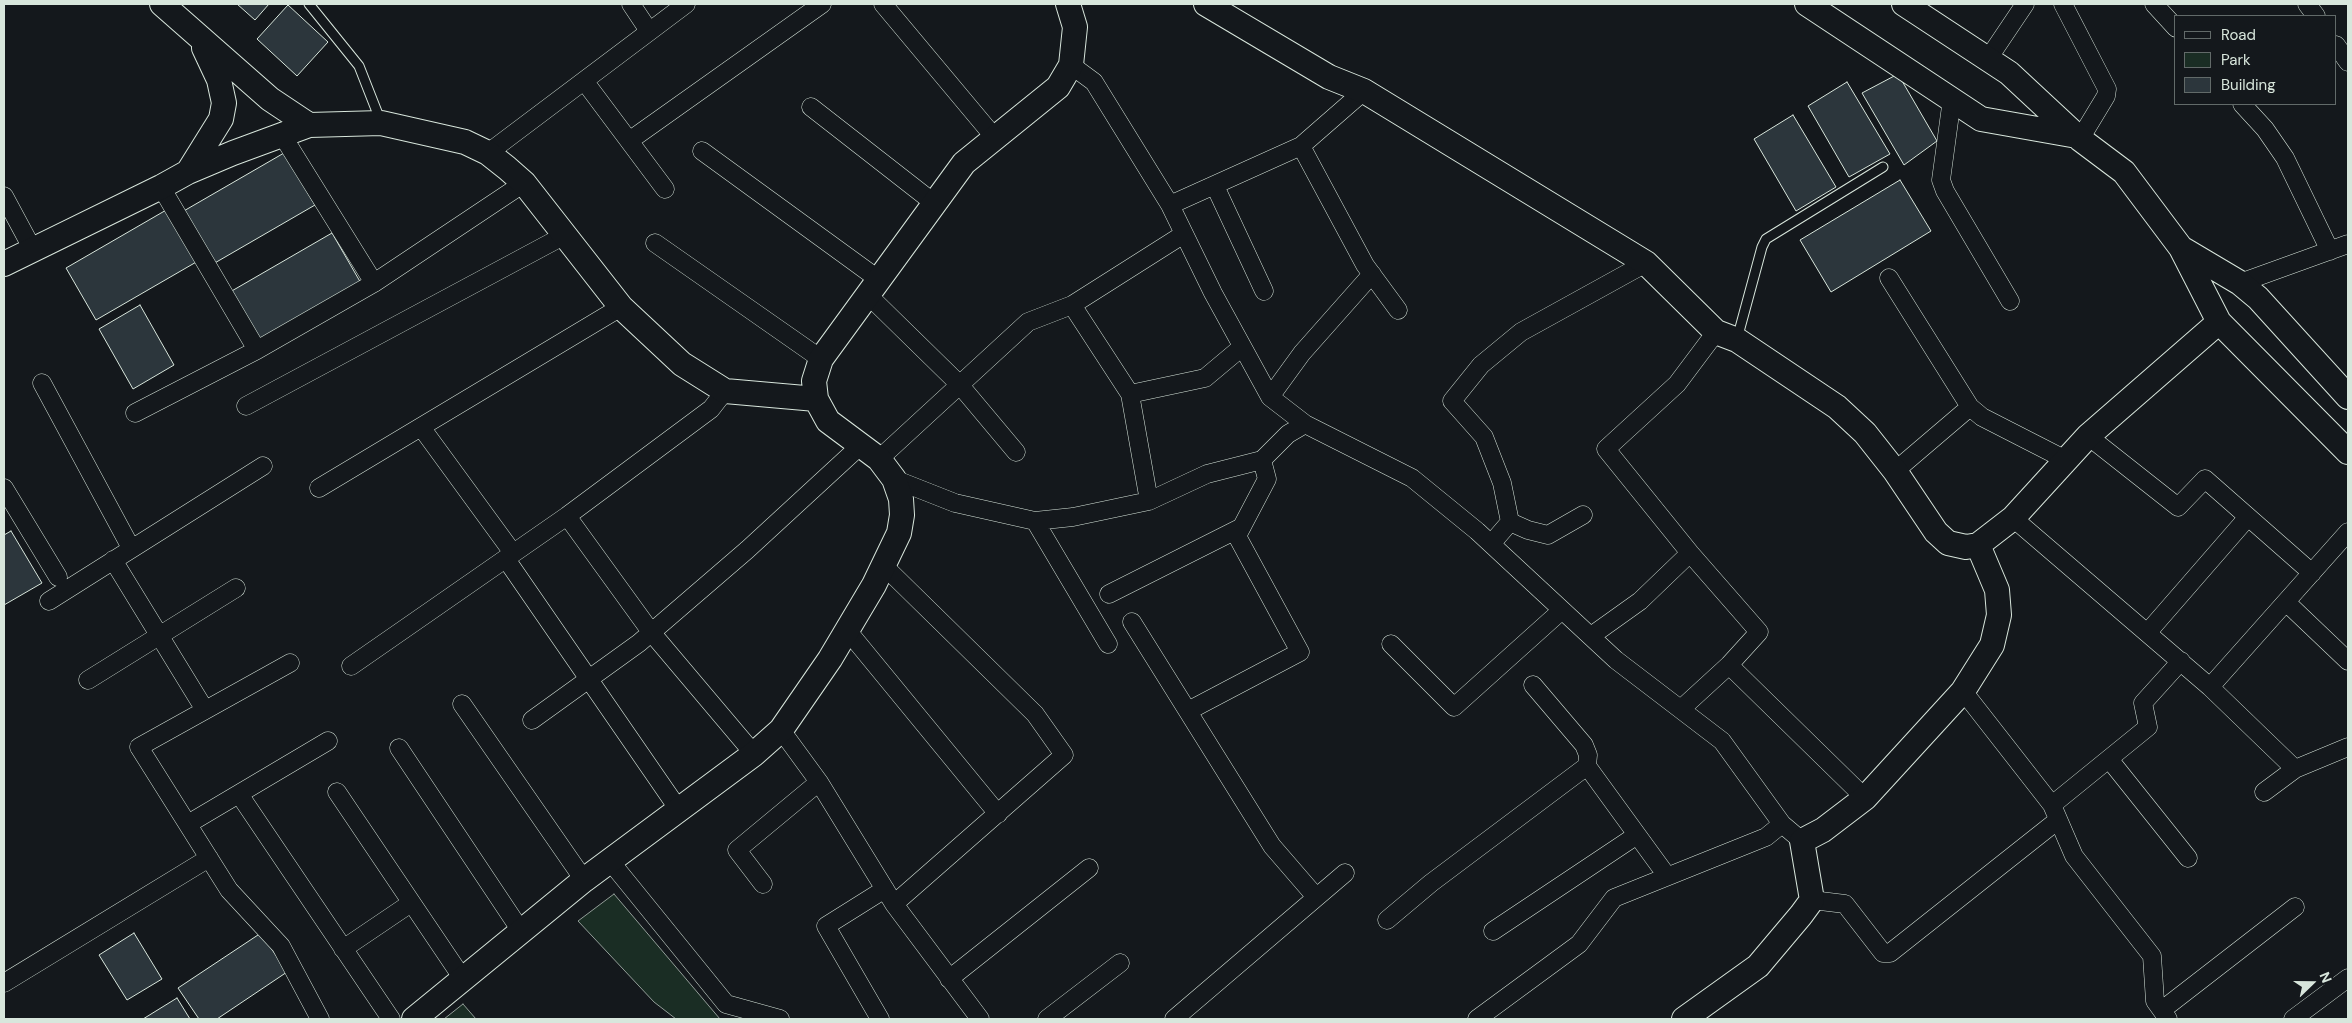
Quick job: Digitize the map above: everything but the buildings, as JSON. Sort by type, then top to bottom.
[{"type":"street","points":[[162,4],[270,99],[309,125]]},
{"type":"street","points":[[630,4],[649,31]]},
{"type":"street","points":[[488,153],[585,82],[686,4]]},
{"type":"street","points":[[630,141],[822,4]]},
{"type":"street","points":[[883,4],[995,138]]},
{"type":"street","points":[[414,1019],[584,880],[754,754],[781,730],[847,630],[899,533],[902,515],[900,499],[894,479],[879,459],[828,421],[816,399],[814,381],[822,359],[964,163],[1058,87],[1071,65],[1075,27],[1068,4]]},
{"type":"street","points":[[1206,4],[1329,77],[1364,91],[1646,263],[1727,336],[1837,407],[1865,433],[1895,471],[1936,532],[1948,543],[1966,547],[1978,545],[2013,518],[2088,436],[2219,322]]},
{"type":"street","points":[[1807,4],[1981,119],[2078,137]]},
{"type":"street","points":[[1904,4],[2009,73],[2078,137],[2124,172],[2181,248],[2219,322],[2348,452]]},
{"type":"street","points":[[2063,4],[2108,89],[2106,96],[2078,137]]},
{"type":"street","points":[[2154,4],[2174,26]]},
{"type":"street","points":[[2307,4],[2315,15]]},
{"type":"street","points":[[1988,59],[2020,6]]},
{"type":"street","points":[[188,172],[221,119],[224,103],[220,80],[197,36]]},
{"type":"street","points":[[2337,46],[2348,62]]},
{"type":"street","points":[[1071,65],[1094,82],[1170,205],[1242,347],[1270,397],[1305,424],[1412,478],[1491,544],[1616,660],[1722,740],[1782,824],[1802,842],[1812,900],[1758,966],[1697,1016]]},
{"type":"street","points":[[585,82],[665,189]]},
{"type":"street","points":[[1170,205],[1301,146],[1364,91]]},
{"type":"street","points":[[1952,99],[1941,180],[1945,191],[2010,302]]},
{"type":"street","points":[[2243,105],[2265,129],[2285,158],[2330,252]]},
{"type":"street","points":[[811,106],[934,204]]},
{"type":"street","points":[[4,264],[162,187],[188,172],[282,135],[309,125],[381,122],[465,142],[488,153],[524,183],[621,307],[682,364],[725,392],[816,399]]},
{"type":"street","points":[[282,135],[374,283]]},
{"type":"street","points":[[1301,146],[1372,274],[1398,310]]},
{"type":"street","points":[[702,151],[873,287],[1016,452]]},
{"type":"street","points":[[135,413],[258,350],[374,283],[524,183]]},
{"type":"street","points":[[1214,186],[1264,291]]},
{"type":"street","points":[[162,187],[258,350]]},
{"type":"street","points":[[4,196],[33,250]]},
{"type":"street","points":[[879,459],[1028,322],[1072,305],[1184,234]]},
{"type":"street","points":[[246,406],[564,235]]},
{"type":"street","points":[[655,243],[822,359]]},
{"type":"street","points":[[2240,283],[2348,244]]},
{"type":"street","points":[[2181,248],[2240,283],[2258,298],[2348,397]]},
{"type":"street","points":[[1510,522],[1502,483],[1484,437],[1452,401],[1481,365],[1521,332],[1646,263]]},
{"type":"street","points":[[1270,397],[1302,353],[1372,274]]},
{"type":"street","points":[[1888,278],[1970,407],[1982,417],[2066,460]]},
{"type":"street","points":[[1072,305],[1130,394],[1149,502]]},
{"type":"street","points":[[319,488],[621,307]]},
{"type":"street","points":[[1681,709],[1729,665],[1759,632],[1690,553],[1606,449],[1727,336]]},
{"type":"street","points":[[1130,394],[1205,378],[1242,347]]},
{"type":"street","points":[[42,383],[132,548]]},
{"type":"street","points":[[351,666],[567,516],[711,409],[725,392]]},
{"type":"street","points":[[1895,471],[1970,407]]},
{"type":"street","points":[[894,479],[956,503],[1035,521],[1073,517],[1149,502],[1207,474],[1262,460],[1288,434],[1305,424]]},
{"type":"street","points":[[421,427],[510,556],[589,680],[679,810]]},
{"type":"street","points":[[2088,436],[2178,507],[2205,480],[2312,573]]},
{"type":"street","points":[[532,720],[652,632],[747,550],[860,446]]},
{"type":"street","points":[[1188,711],[1300,652],[1237,536],[1267,479],[1262,460]]},
{"type":"street","points":[[49,601],[263,466]]},
{"type":"street","points":[[4,488],[58,576]]},
{"type":"street","points":[[1510,522],[1528,530],[1548,535],[1583,515]]},
{"type":"street","points":[[567,516],[652,632],[754,754]]},
{"type":"street","points":[[2148,632],[2248,517]]},
{"type":"street","points":[[2013,518],[2210,687],[2295,769]]},
{"type":"street","points":[[1035,521],[1108,644]]},
{"type":"street","points":[[1491,544],[1510,522]]},
{"type":"street","points":[[1109,594],[1242,527]]},
{"type":"street","points":[[2210,687],[2348,532]]},
{"type":"street","points":[[1802,842],[1823,830],[1865,798],[1963,692],[1992,645],[2000,615],[1997,590],[1978,545]]},
{"type":"street","points":[[1590,636],[1640,601],[1690,553]]},
{"type":"street","points":[[113,560],[206,710]]},
{"type":"street","points":[[883,565],[1034,714],[1064,755],[894,904]]},
{"type":"street","points":[[88,680],[236,588]]},
{"type":"street","points":[[2286,602],[2348,660]]},
{"type":"street","points":[[1391,644],[1454,707],[1562,610]]},
{"type":"street","points":[[1132,622],[1272,846],[1316,897]]},
{"type":"street","points":[[847,630],[998,814]]},
{"type":"street","points":[[1812,900],[1845,904],[1883,953],[1890,953],[2055,812],[2108,759],[2148,727],[2143,703],[2181,662]]},
{"type":"street","points":[[290,663],[139,747],[228,890],[281,946],[320,1019]]},
{"type":"street","points":[[1729,665],[1865,798]]},
{"type":"street","points":[[1533,685],[1584,745],[1588,755],[1587,766],[1666,876]]},
{"type":"street","points":[[1963,692],[2055,812],[2074,856],[2152,956],[2155,1001],[2165,1015],[2296,907]]},
{"type":"street","points":[[462,704],[584,880]]},
{"type":"street","points":[[781,730],[820,782],[894,904],[980,1019]]},
{"type":"street","points":[[188,824],[328,741]]},
{"type":"street","points":[[2264,792],[2295,769],[2348,746]]},
{"type":"street","points":[[399,748],[521,931]]},
{"type":"street","points":[[2108,759],[2188,858]]},
{"type":"street","points":[[1387,920],[1431,883],[1587,766]]},
{"type":"street","points":[[763,884],[737,850],[820,782]]},
{"type":"street","points":[[336,792],[463,979]]},
{"type":"street","points":[[239,794],[391,1019]]},
{"type":"street","points":[[1476,1019],[1579,944],[1614,898],[1766,837],[1782,824]]},
{"type":"street","points":[[1493,930],[1637,835]]},
{"type":"street","points":[[4,983],[209,858]]},
{"type":"street","points":[[610,860],[726,1004],[780,1019]]},
{"type":"street","points":[[949,979],[1089,868]]},
{"type":"street","points":[[1174,1019],[1345,873]]},
{"type":"street","points":[[880,1019],[826,926],[885,888]]},
{"type":"street","points":[[344,949],[411,903]]},
{"type":"street","points":[[1047,1019],[1120,963]]},
{"type":"street","points":[[2293,1019],[2348,978]]},
{"type":"lane","points":[[310,4],[359,66],[381,122]]},
{"type":"lane","points":[[1727,336],[1766,239],[1883,167]]},
{"type":"green space","points":[[614,894],[720,1019],[676,1019],[654,1002],[578,921]]},
{"type":"green space","points":[[463,1004],[476,1019],[444,1019]]}]
